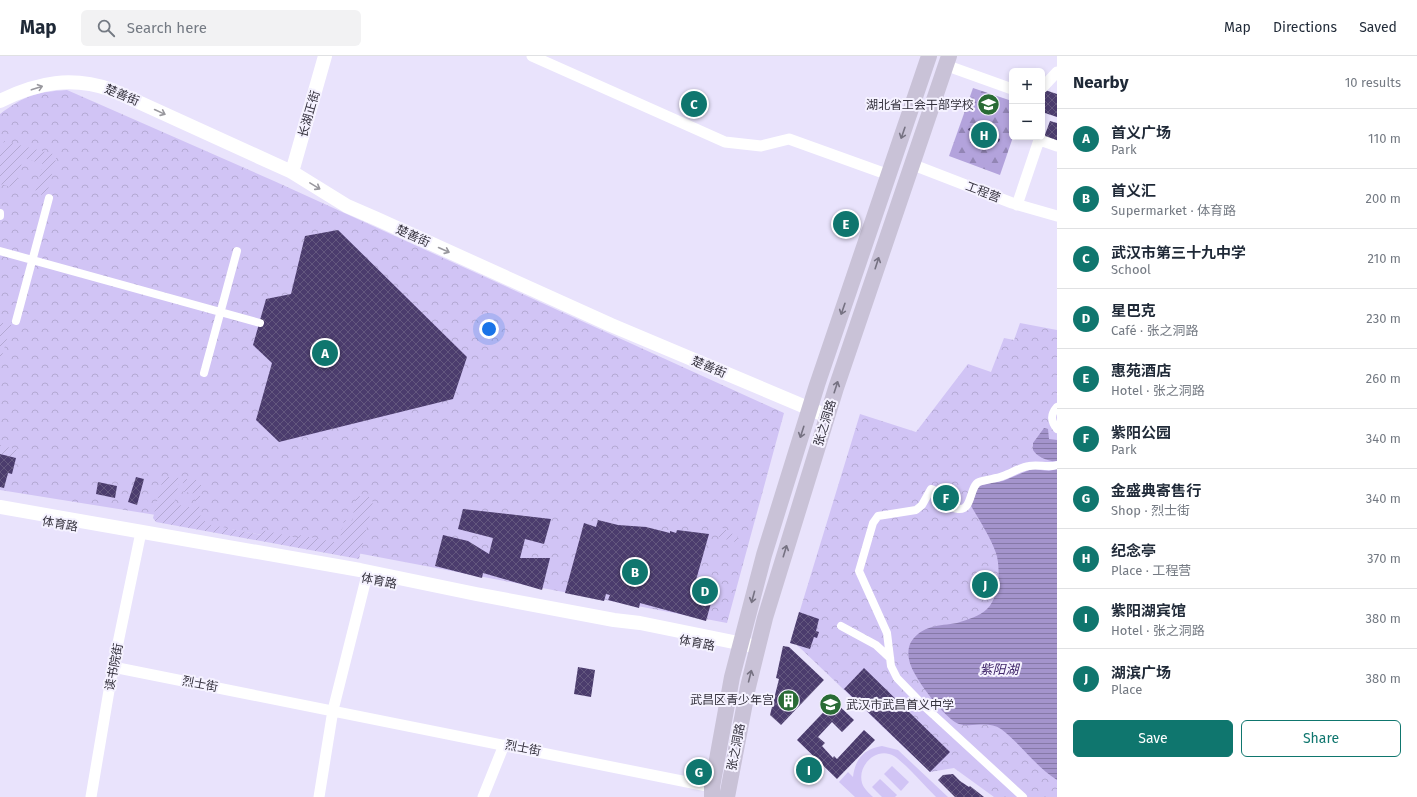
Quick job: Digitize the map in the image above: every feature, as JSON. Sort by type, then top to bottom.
[{"type":"main road","name":"张之洞路","points":[[712,792],[732,677],[764,555],[810,410],[929,56]]},
{"type":"main road","name":"张之洞路","points":[[727,797],[748,687],[757,651],[827,416],[947,60]]},
{"type":"street","name":"长湖正街","points":[[292,172],[325,56]]},
{"type":"street","points":[[532,56],[725,142],[760,146],[789,139],[889,175]]},
{"type":"street","points":[[947,60],[1009,88]]},
{"type":"street","points":[[1045,85],[1057,72]]},
{"type":"street","name":"楚善街","points":[[0,101],[53,82],[73,81],[94,84],[112,90],[292,172],[359,211],[611,325],[827,416]]},
{"type":"street","points":[[1018,205],[1039,140]]},
{"type":"street","points":[[1044,140],[1057,146]]},
{"type":"street","name":"工程营","points":[[911,164],[1018,205],[1057,216]]},
{"type":"street","points":[[16,321],[49,198]]},
{"type":"street","points":[[0,251],[260,322]]},
{"type":"street","points":[[204,373],[237,251]]},
{"type":"street","points":[[1057,407],[1053,413],[1052,421],[1057,429]]},
{"type":"street","points":[[1023,797],[907,689],[892,670],[887,633],[859,571],[876,517],[916,510],[922,505],[931,489],[935,490],[953,507],[962,509],[968,504],[976,485],[979,482],[1003,476],[1030,465],[1049,467],[1057,465]]},
{"type":"street","points":[[0,507],[360,570],[757,651]]},
{"type":"street","name":"体育路","points":[[0,514],[140,537],[740,647]]},
{"type":"street","name":"读书院街","points":[[91,797],[113,667],[140,537]]},
{"type":"street","points":[[319,797],[333,710],[366,579]]},
{"type":"street","points":[[841,626],[876,645],[890,658]]},
{"type":"street","name":"烈士街","points":[[113,667],[504,744],[712,792]]},
{"type":"street","points":[[483,797],[504,744]]},
{"type":"green space","points":[[973,88],[1009,100],[1009,140],[1012,140],[1000,175],[949,156]]},
{"type":"green space","points":[[67,90],[274,181],[784,413],[727,623],[156,515],[0,490],[0,114],[16,103],[31,96],[47,92]]},
{"type":"green space","points":[[4,141],[57,155],[46,196],[35,193],[43,164],[23,158],[15,188],[0,184],[0,149],[2,149]]},
{"type":"green space","points":[[0,322],[11,325],[0,363]]},
{"type":"green space","points":[[1020,323],[1057,330],[1057,797],[994,797],[954,768],[930,772],[796,644],[790,643],[860,414],[916,432],[968,364],[991,372],[1004,338],[1014,340]]},
{"type":"green space","points":[[0,445],[18,450],[16,458],[0,454]]},
{"type":"green space","points":[[168,477],[180,478],[174,504],[194,508],[196,494],[181,491],[184,479],[197,480],[201,485],[200,515],[207,524],[261,535],[262,530],[298,538],[299,535],[339,543],[344,520],[352,522],[356,496],[369,497],[373,502],[359,559],[156,522],[153,518],[162,482]]},
{"type":"green space","points":[[720,529],[726,529],[726,532],[737,535],[739,543],[718,537]]},
{"type":"green space","points":[[882,746],[898,750],[948,797],[936,797],[894,756],[881,753],[870,759],[862,770],[862,783],[873,797],[855,797],[839,782],[848,772],[853,777],[858,760],[865,752]]},
{"type":"green space","points":[[892,766],[909,782],[901,791],[884,774]]},
{"type":"green space","points":[[880,779],[897,795],[895,797],[882,797],[872,787]]},
{"type":"water","points":[[1044,428],[1048,429],[1049,439],[1057,440],[1057,461],[1050,461],[1037,455],[1033,450],[1033,443]]},
{"type":"water","name":"紫阳湖","points":[[1032,469],[1049,471],[1057,469],[1057,780],[1042,769],[1015,741],[996,726],[959,724],[946,715],[925,689],[914,672],[910,663],[908,651],[911,642],[920,632],[931,627],[957,623],[973,618],[981,614],[991,604],[998,582],[998,559],[991,540],[970,504],[977,487],[980,485],[1003,481]]},
{"type":"building","points":[[1045,90],[1057,94],[1057,117],[1045,113]]},
{"type":"building","points":[[1050,121],[1057,123],[1057,144],[1043,140],[1045,140],[1045,135]]},
{"type":"building","points":[[969,128],[980,132],[981,128],[991,131],[990,135],[1000,139],[999,142],[989,138],[987,142],[977,138],[978,134],[968,130]]},
{"type":"building","points":[[338,230],[467,357],[453,399],[279,442],[256,420],[272,363],[253,345],[266,299],[291,294],[305,236]]},
{"type":"building","points":[[0,454],[16,458],[12,474],[8,473],[4,488],[0,487]]},
{"type":"building","points":[[136,477],[144,479],[137,505],[128,502]]},
{"type":"building","points":[[98,482],[117,486],[115,498],[96,494]]},
{"type":"building","points":[[463,509],[551,519],[544,544],[525,539],[520,558],[550,558],[542,590],[483,573],[482,578],[435,566],[443,535],[468,541],[489,554],[493,538],[458,529]]},
{"type":"building","points":[[598,520],[618,525],[646,527],[670,533],[670,531],[676,533],[677,530],[709,534],[696,580],[716,585],[706,621],[640,603],[639,608],[608,600],[610,595],[606,594],[604,601],[565,593],[584,523],[596,527]]},
{"type":"building","points":[[799,612],[819,619],[816,631],[819,632],[817,638],[814,637],[810,649],[790,643]]},
{"type":"building","name":"武昌区青少年宫","points":[[783,646],[789,647],[824,680],[781,725],[770,715],[779,679],[776,678]]},
{"type":"building","points":[[578,667],[595,670],[591,697],[574,694]]},
{"type":"building","points":[[864,668],[950,752],[930,772],[844,689]]},
{"type":"building","points":[[834,701],[854,720],[842,732],[832,722],[818,737],[825,743],[822,746],[833,758],[834,756],[837,759],[864,730],[875,740],[837,779],[797,740]]},
{"type":"building","points":[[953,774],[960,781],[969,787],[970,786],[984,797],[955,797],[938,780],[943,775]]},
{"type":"place","name":"武汉市第三十九中学","points":[[694,104]]},
{"type":"place","name":"湖北省工会干部学校","points":[[989,105]]},
{"type":"place","name":"纪念亭","points":[[984,135]]},
{"type":"place","name":"惠苑酒店","points":[[846,224]]},
{"type":"place","name":"首义广场","points":[[325,353]]},
{"type":"place","name":"紫阳公园","points":[[946,498]]},
{"type":"place","name":"首义汇","points":[[635,572]]},
{"type":"place","name":"湖滨广场","points":[[985,585]]},
{"type":"place","name":"星巴克","points":[[705,591]]},
{"type":"place","name":"武昌区青少年宫","points":[[789,700]]},
{"type":"place","name":"武汉市武昌首义中学","points":[[830,705]]},
{"type":"place","name":"紫阳湖宾馆","points":[[809,770]]},
{"type":"place","name":"金盛典寄售行","points":[[699,772]]}]
